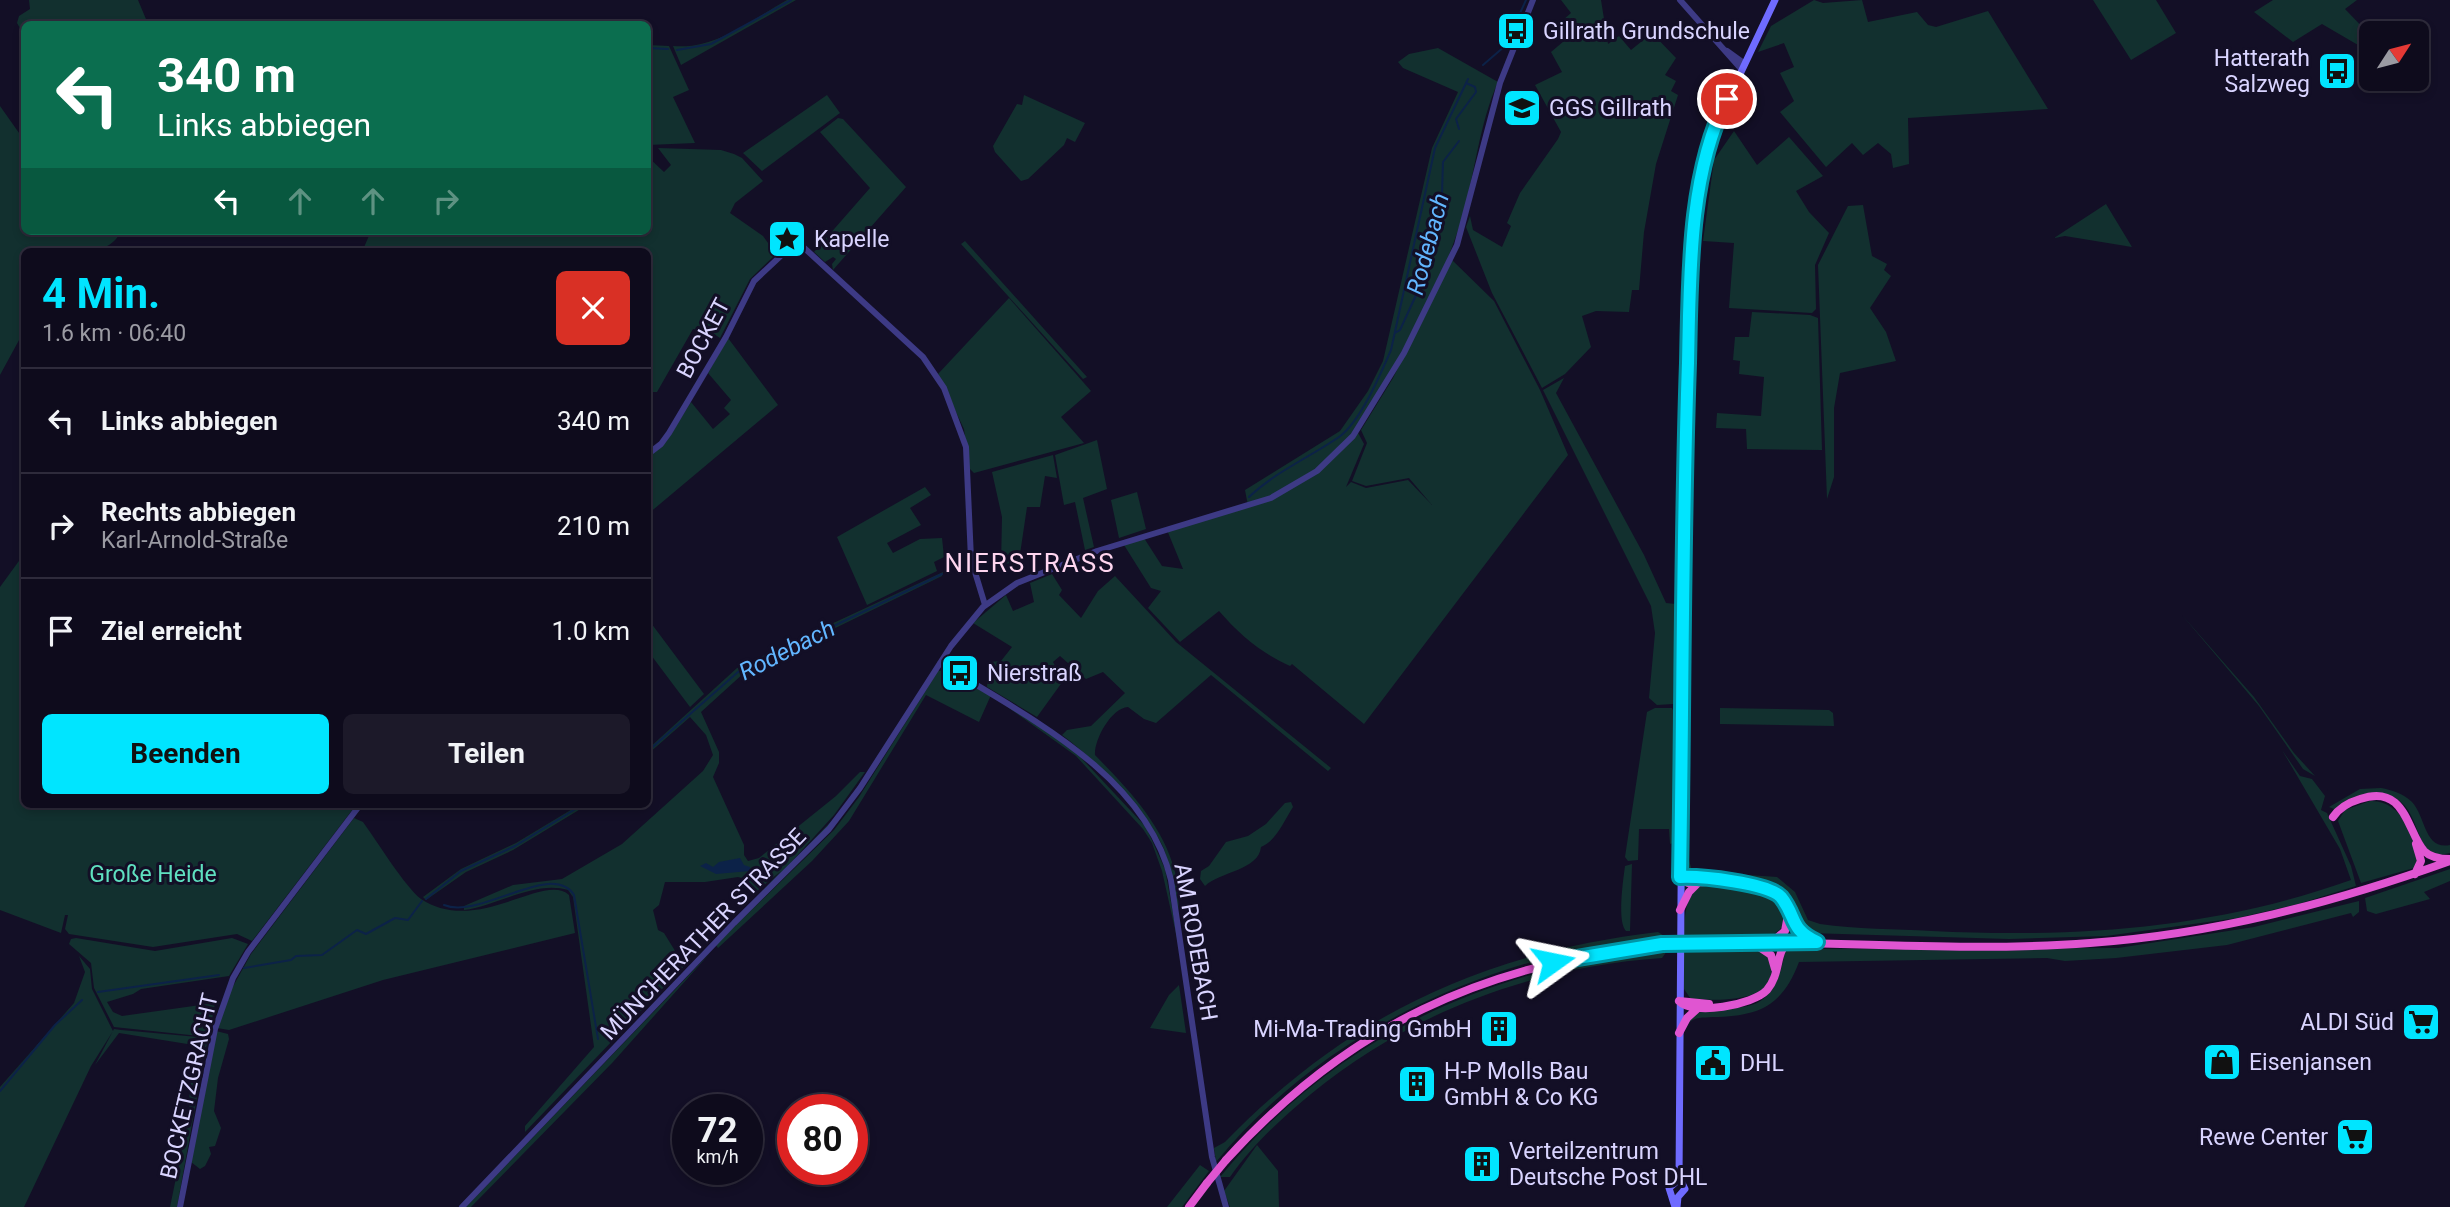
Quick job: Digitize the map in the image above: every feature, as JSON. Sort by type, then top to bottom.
[{"type":"highway","points":[[2333,817],[2355,801],[2374,797],[2394,803],[2407,818],[2424,851],[2433,857],[2450,860]]},
{"type":"highway","points":[[2407,818],[2421,861],[2415,874]]},
{"type":"highway","points":[[1189,1207],[1226,1160],[1262,1121],[1315,1075],[1413,1013],[1475,985],[1527,968],[1599,952],[1694,942],[2008,945],[2109,942],[2233,925],[2351,895],[2450,860]]},
{"type":"highway","points":[[1680,877],[1688,883],[1712,881]]},
{"type":"highway","points":[[1680,877],[1763,886],[1778,894],[1797,930],[1817,942]]},
{"type":"highway","points":[[1680,910],[1689,892],[1698,883]]},
{"type":"highway","points":[[1772,941],[1785,931],[1787,909]]},
{"type":"highway","points":[[1750,942],[1773,958],[1774,979]]},
{"type":"highway","points":[[1679,1001],[1686,1007],[1698,1008],[1755,999],[1774,979],[1781,949],[1789,942]]},
{"type":"highway","points":[[1679,1001],[1718,1005]]},
{"type":"highway","points":[[1679,1033],[1687,1018],[1698,1008]]},
{"type":"main road","points":[[1676,1196],[1685,1189],[1677,1181],[1677,1156],[1684,480],[1690,272],[1709,142],[1776,0]]},
{"type":"main road","points":[[1676,1207],[1676,1196],[1669,1189],[1677,1181]]},
{"type":"street","points":[[940,663],[963,629],[985,605],[1017,583],[1097,551],[1271,498],[1310,476],[1339,452],[1368,415],[1419,325],[1457,245],[1500,82],[1533,0]]},
{"type":"street","points":[[1680,0],[1743,67]]},
{"type":"street","name":"BOCKET","points":[[651,452],[669,433],[726,337],[754,281],[797,245],[808,250],[923,357],[948,395],[966,447],[971,559],[985,605]]},
{"type":"street","name":"MÜNCHERATHER STRASSE","points":[[461,1207],[734,923],[830,829],[860,788],[940,663]]},
{"type":"street","name":"AM RODEBACH","points":[[940,663],[1072,744],[1135,809],[1160,845],[1171,880],[1212,1157],[1226,1207]]},
{"type":"street","name":"BOCKETZGRACHT","points":[[180,1207],[215,1029],[233,978],[248,951],[358,808]]},
{"type":"green space","points":[[29,0],[138,0],[147,21],[21,21],[21,30],[17,23],[19,16],[30,9]]},
{"type":"green space","points":[[787,0],[796,0],[681,65],[673,46],[704,43],[733,32]]},
{"type":"green space","points":[[1561,0],[1601,0],[1608,44],[1619,36],[1631,50],[1652,33],[1676,58],[1665,75],[1676,81],[1671,91],[1678,95],[1656,164],[1644,232],[1639,290],[1632,290],[1629,312],[1596,311],[1582,316],[1591,347],[1565,374],[1542,388],[1492,293],[1466,227],[1470,216],[1473,230],[1502,247],[1511,226],[1507,223],[1520,193],[1561,132],[1535,85],[1562,72],[1551,52],[1564,41],[1554,28],[1571,13]]},
{"type":"green space","points":[[1814,0],[1823,3],[1862,0],[1868,22],[1917,12],[1928,25],[1936,27],[1988,11],[2048,109],[1908,118],[1909,164],[1893,168],[1891,154],[1878,143],[1863,155],[1852,143],[1826,167],[1780,112],[1794,101],[1780,73],[1794,67],[1784,43],[1758,52],[1771,26]]},
{"type":"green space","points":[[2093,0],[2156,0],[2176,33],[2131,60]]},
{"type":"green space","points":[[2273,0],[2357,0],[2345,9],[2359,24],[2359,44],[2322,24],[2293,42],[2254,12]]},
{"type":"green space","points":[[651,45],[669,46],[689,90],[673,97],[695,143],[651,145]]},
{"type":"green space","points":[[1438,48],[1498,82],[1486,115],[1462,218],[1453,244],[1416,327],[1356,429],[1364,444],[1346,487],[1351,482],[1366,488],[1408,480],[1432,505],[1409,478],[1366,486],[1352,481],[1367,443],[1361,430],[1393,378],[1452,260],[1494,301],[1540,390],[1568,455],[1364,724],[1292,664],[1290,666],[1279,661],[1252,643],[1219,611],[1180,642],[1148,608],[1161,591],[1151,588],[1124,545],[1144,538],[1162,566],[1183,569],[1167,530],[1248,506],[1245,490],[1340,431],[1368,391],[1383,361],[1432,148],[1458,92],[1403,68],[1398,62],[1409,54]]},
{"type":"green space","points":[[827,95],[840,113],[762,171],[743,153]]},
{"type":"green space","points":[[1024,95],[1085,123],[1075,142],[1067,138],[1064,145],[1028,179],[1021,181],[995,152],[993,146],[1017,104],[1022,105]]},
{"type":"green space","points":[[0,106],[21,136],[21,235],[118,235],[104,248],[21,248],[21,336],[0,375]]},
{"type":"green space","points":[[838,118],[843,119],[906,187],[833,270],[832,264],[836,259],[833,257],[825,262],[814,252],[870,188],[820,132]]},
{"type":"green space","points":[[1734,131],[1757,165],[1789,137],[1823,176],[1796,191],[1809,212],[1829,233],[1815,265],[1816,309],[1812,313],[1729,308],[1734,243],[1703,241],[1714,160]]},
{"type":"green space","points":[[658,148],[721,150],[742,158],[763,181],[735,203],[730,213],[763,236],[776,254],[750,279],[720,338],[711,332],[693,329],[657,392],[651,392],[651,248],[364,248],[369,235],[651,235],[651,160],[664,172],[671,165]]},
{"type":"green space","points":[[2106,204],[2132,247],[2065,236],[2054,238]]},
{"type":"green space","points":[[1863,205],[1872,256],[1887,264],[1884,270],[1891,276],[1870,308],[1886,332],[1896,361],[1840,373],[1834,408],[1834,477],[1827,499],[1818,265],[1848,206]]},
{"type":"green space","points":[[965,241],[1087,377],[1083,379],[961,244]]},
{"type":"green space","points":[[1009,298],[1091,391],[1061,417],[1084,443],[974,473],[969,468],[964,429],[938,374]]},
{"type":"green space","points":[[1752,312],[1810,315],[1818,318],[1822,450],[1747,449],[1746,429],[1716,428],[1717,413],[1761,416],[1764,377],[1739,374],[1740,361],[1733,360],[1735,337],[1749,337]]},
{"type":"green space","points":[[728,338],[778,405],[651,511],[651,454],[666,442],[691,402],[713,429],[730,414],[724,408],[731,400],[708,373]]},
{"type":"green space","points":[[1564,378],[1556,393],[1644,555],[1666,603],[1676,604],[1673,704],[1657,705],[1649,698],[1655,633],[1651,606],[1543,390]]},
{"type":"green space","points":[[1097,440],[1107,489],[1083,498],[1094,547],[1085,550],[1075,502],[1064,505],[1055,455]]},
{"type":"green space","points":[[1053,455],[1057,478],[1045,476],[1040,507],[1027,507],[1019,561],[1001,565],[1002,517],[992,472]]},
{"type":"green space","points":[[925,487],[931,495],[910,508],[921,525],[887,543],[893,553],[920,539],[942,538],[944,557],[934,562],[937,571],[867,605],[837,537]]},
{"type":"green space","points":[[1137,492],[1146,529],[1119,538],[1111,500]]},
{"type":"green space","name":"Große Heide","points":[[21,558],[21,808],[354,808],[252,941],[237,934],[153,947],[69,934],[65,929],[68,915],[65,915],[61,933],[0,910],[0,587]]},
{"type":"green space","points":[[943,572],[942,576],[745,672],[701,712],[719,752],[719,763],[713,777],[744,845],[744,855],[748,861],[759,858],[836,796],[860,772],[865,772],[834,815],[786,868],[838,814],[876,761],[827,830],[761,892],[781,871],[757,891],[740,887],[742,878],[738,877],[705,882],[665,882],[659,905],[653,910],[658,930],[664,933],[677,954],[685,950],[691,959],[641,1011],[636,1011],[639,1013],[525,1132],[525,1126],[594,1047],[573,897],[568,890],[542,888],[477,908],[464,910],[464,906],[513,885],[562,879],[622,844],[703,771],[713,755],[706,735],[690,717],[651,751],[651,746],[737,668]]},
{"type":"green space","points":[[1052,574],[1062,590],[1059,595],[1081,618],[1098,591],[1115,576],[1176,642],[1331,768],[1328,771],[1211,675],[1156,723],[1144,719],[1128,707],[1116,713],[1097,741],[1095,755],[1132,795],[1162,839],[1175,872],[1179,910],[1165,851],[1154,830],[1117,785],[1062,735],[1067,730],[1091,726],[1125,693],[1103,672],[1086,679],[1060,656],[1053,662],[1063,681],[1037,717],[987,687],[989,662],[1001,661],[1012,647],[973,623],[1006,595],[1013,611],[1034,602],[1030,583]]},
{"type":"green space","points":[[2182,615],[2254,697],[2294,753],[2315,776],[2303,769],[2259,706]]},
{"type":"green space","points":[[651,623],[704,694],[690,707],[651,655]]},
{"type":"green space","points":[[946,670],[991,695],[979,722],[926,695],[849,821],[812,861],[718,948],[716,945],[834,830],[859,797],[938,671]]},
{"type":"green space","points":[[1002,703],[1069,745],[1146,827],[1165,869],[1179,947],[1162,871],[1152,843],[1143,829],[1076,756]]},
{"type":"green space","points":[[1655,708],[1672,708],[1674,712],[1673,843],[1670,844],[1669,829],[1639,829],[1638,860],[1628,861],[1625,857],[1647,712]]},
{"type":"green space","points":[[1720,708],[1829,710],[1833,713],[1834,726],[1720,724]]},
{"type":"green space","points":[[1684,724],[1687,724],[1689,860],[1692,871],[1777,877],[1795,892],[1808,920],[1820,924],[1986,933],[2092,931],[2196,920],[2248,910],[2351,880],[2340,849],[2282,750],[2300,776],[2312,779],[2325,796],[2321,810],[2327,813],[2351,866],[2356,886],[2298,904],[2237,918],[2106,936],[2009,939],[1808,933],[1796,919],[1786,896],[1778,888],[1755,879],[1691,875],[1687,872]]},
{"type":"green space","points":[[2381,788],[2398,793],[2412,802],[2430,838],[2441,845],[2450,845],[2450,853],[2440,855],[2427,850],[2408,810],[2392,796],[2372,794],[2334,809],[2329,807],[2360,789]]},
{"type":"green space","points":[[2370,801],[2390,806],[2405,822],[2414,842],[2418,863],[2414,868],[2361,883],[2338,821],[2345,810]]},
{"type":"green space","points":[[1291,802],[1293,807],[1279,830],[1261,847],[1259,855],[1253,861],[1205,886],[1200,879],[1201,871],[1209,866],[1226,842],[1248,836],[1266,824],[1285,803]]},
{"type":"green space","points":[[574,808],[582,808],[513,850],[466,872],[426,900],[423,897],[461,869],[516,843]]},
{"type":"green space","points":[[354,818],[363,822],[399,875],[421,899],[442,909],[464,911],[486,908],[543,891],[558,890],[569,895],[575,933],[383,980],[229,1030],[217,1028],[231,990],[251,954]]},
{"type":"green space","points":[[1632,864],[1630,931],[1626,931],[1621,910],[1622,891],[1625,866]]},
{"type":"green space","points":[[2450,869],[2450,881],[2424,892],[2430,899],[2376,914],[2367,911],[2365,898]]},
{"type":"green space","points":[[1708,884],[1752,888],[1772,896],[1784,913],[1782,926],[1772,935],[1684,936],[1690,897],[1694,891]]},
{"type":"green space","points":[[2359,901],[2359,912],[2353,917],[2351,913],[2227,945],[2116,958],[2065,961],[2047,958],[1799,962],[1785,989],[1767,1006],[1743,1014],[1696,1019],[1687,1024],[1697,1013],[1754,1004],[1767,996],[1777,979],[1785,951],[1788,949],[2118,948],[2254,927]]},
{"type":"green space","points":[[1658,932],[1666,937],[1603,945],[1540,960],[1478,979],[1419,1005],[1362,1036],[1309,1072],[1260,1114],[1216,1162],[1214,1148],[1225,1142],[1272,1097],[1320,1059],[1370,1025],[1422,997],[1476,974],[1534,956],[1594,942]]},
{"type":"green space","points":[[232,938],[248,944],[229,976],[141,989],[107,1002],[113,1012],[122,1016],[215,1003],[209,1037],[114,1027],[94,988],[91,963],[69,944],[71,939],[155,951]]},
{"type":"green space","points":[[1693,947],[1759,950],[1768,955],[1772,971],[1769,982],[1762,990],[1738,998],[1690,998],[1684,989],[1684,950]]},
{"type":"green space","points":[[712,951],[613,1062],[471,1207],[466,1207]]},
{"type":"green space","points":[[1667,951],[1662,958],[1614,963],[1521,983],[1432,1017],[1390,1039],[1311,1094],[1258,1143],[1230,1177],[1220,1177],[1254,1139],[1330,1072],[1371,1044],[1415,1020],[1460,999],[1557,968],[1611,956]]},
{"type":"green space","points":[[79,956],[90,969],[92,989],[113,1031],[91,1066],[24,1207],[0,1207],[0,1087],[74,1003],[85,972]]},
{"type":"green space","points":[[1179,985],[1186,1033],[1150,1028],[1169,995]]},
{"type":"green space","points":[[114,1029],[209,1038],[206,1047],[119,1033],[95,1065]]},
{"type":"green space","points":[[216,1031],[228,1034],[229,1039],[218,1078],[214,1111],[221,1128],[215,1146],[209,1147],[211,1154],[205,1166],[200,1169],[191,1162]]},
{"type":"green space","points":[[203,1064],[177,1207],[170,1207],[189,1115],[192,1079]]},
{"type":"green space","points":[[1257,1145],[1278,1171],[1279,1207],[1230,1207],[1224,1191]]},
{"type":"green space","points":[[1200,1165],[1209,1171],[1182,1207],[1167,1207]]},
{"type":"water","points":[[740,858],[744,865],[750,867],[750,871],[716,874],[700,866],[706,863],[713,867],[719,862]]},
{"type":"waterway","points":[[677,50],[711,44],[791,0]]},
{"type":"waterway","name":"Rodebach","points":[[1483,65],[1505,46],[1526,0]]},
{"type":"waterway","points":[[651,48],[668,49]]},
{"type":"waterway","name":"Rodebach","points":[[1249,497],[1281,472],[1339,437],[1355,420],[1369,397],[1391,350],[1435,148],[1468,79]]},
{"type":"waterway","name":"Rodebach","points":[[1459,129],[1456,119],[1476,92],[1475,87],[1466,83]]},
{"type":"waterway","name":"Rodebach","points":[[1442,193],[1443,162],[1459,141]]},
{"type":"waterway","name":"Rodebach","points":[[1420,263],[1429,259],[1432,214],[1435,208]]},
{"type":"waterway","name":"Rodebach","points":[[1395,333],[1400,330],[1417,293],[1419,276]]},
{"type":"waterway","name":"Rodebach","points":[[651,748],[738,672],[942,574]]},
{"type":"waterway","name":"Rodebach","points":[[426,899],[461,871],[515,846],[577,808]]},
{"type":"waterway","points":[[444,905],[476,905],[533,887],[549,884],[564,886],[574,895],[598,1039]]},
{"type":"waterway","name":"Rodebach","points":[[244,968],[291,960],[296,956],[322,955],[357,930],[366,934],[395,918],[408,920],[422,901]]},
{"type":"waterway","name":"Rodebach","points":[[98,992],[219,975]]},
{"type":"waterway","name":"Rodebach","points":[[0,1091],[55,1025],[82,1000]]},
{"type":"place","name":"Gillrath Grundschule","points":[[1516,31]]},
{"type":"place","name":"Hatterath Salzweg","points":[[2337,71]]},
{"type":"place","name":"GGS Gillrath","points":[[1522,108]]},
{"type":"place","name":"Kapelle","points":[[787,239]]},
{"type":"place","name":"Nierstraß","points":[[960,673]]},
{"type":"place","name":"ALDI Süd","points":[[2421,1022]]},
{"type":"place","name":"Mi-Ma-Trading GmbH","points":[[1499,1029]]},
{"type":"place","name":"Eisenjansen","points":[[2222,1062]]},
{"type":"place","name":"DHL","points":[[1713,1063]]},
{"type":"place","name":"H-P Molls Bau GmbH & Co KG","points":[[1417,1084]]},
{"type":"place","name":"Rewe Center","points":[[2355,1137]]},
{"type":"place","name":"Verteilzentrum Deutsche Post DHL","points":[[1482,1164]]},
{"type":"district","name":"NIERSTRASS","points":[[1030,563]]},
{"type":"route","points":[[1553,962],[1662,944],[1817,942],[1797,930],[1786,905],[1778,894],[1769,888],[1749,883],[1680,877],[1684,480],[1690,272],[1705,156],[1715,124],[1727,99]]}]
